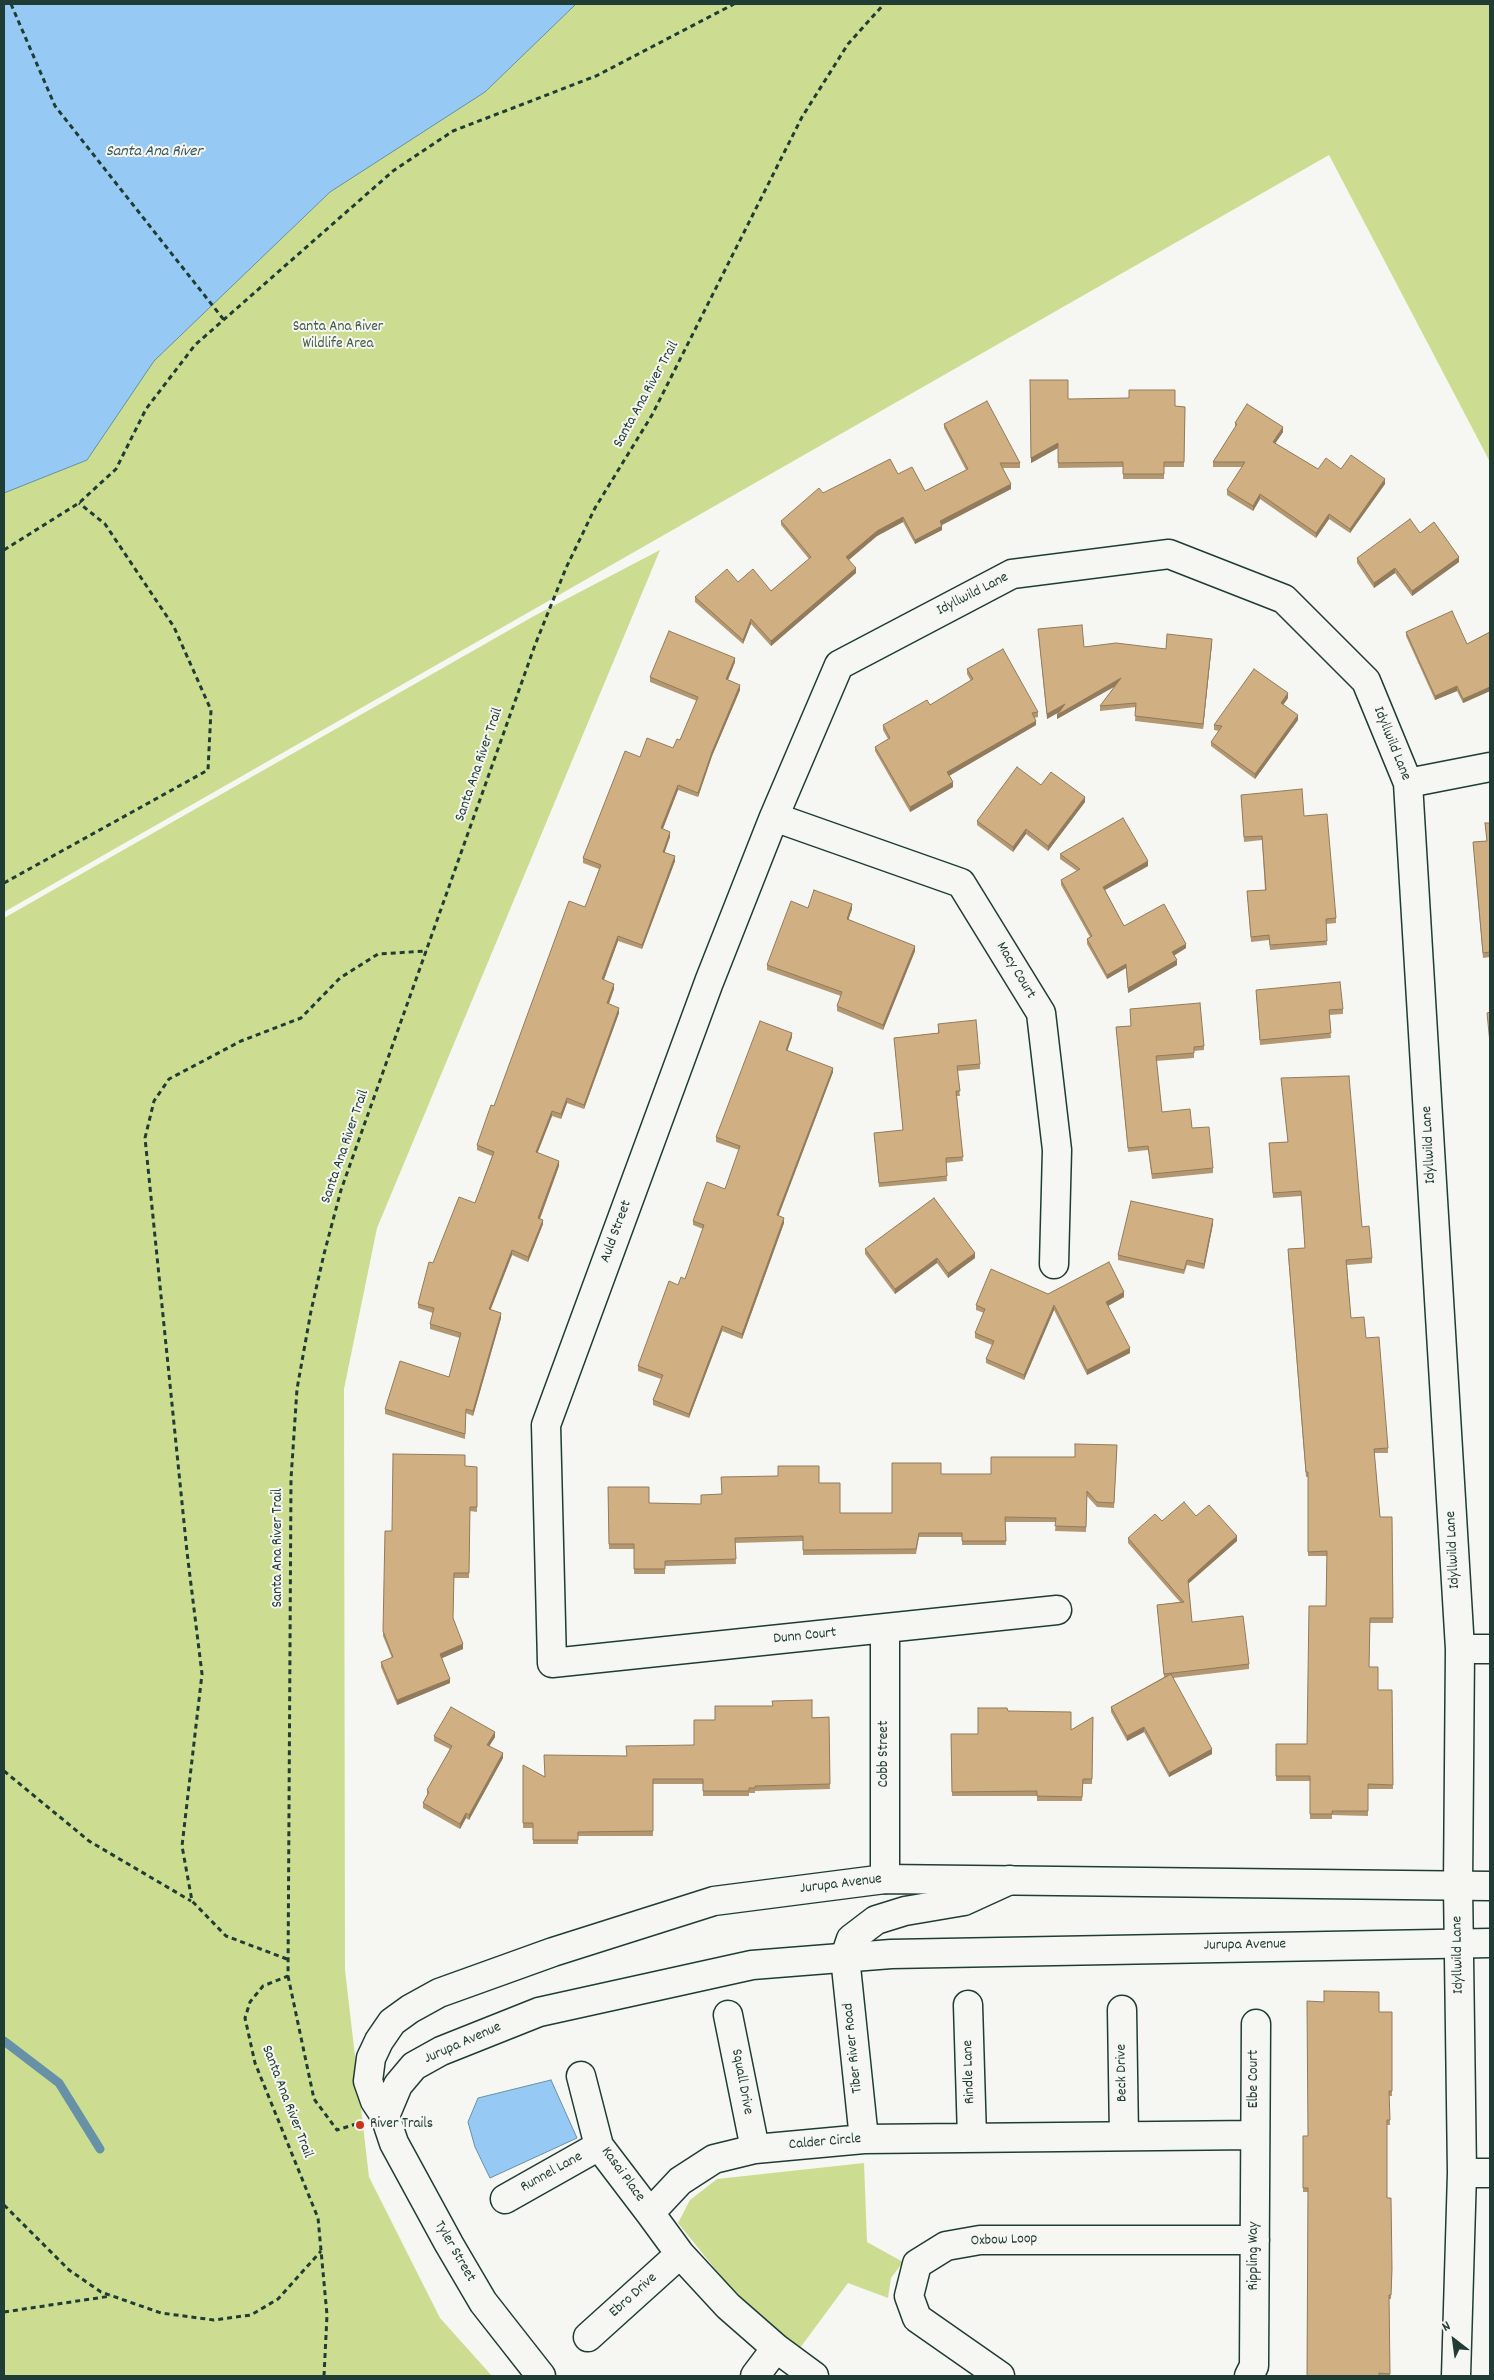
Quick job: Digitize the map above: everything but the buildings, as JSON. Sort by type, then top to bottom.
[{"type":"street","name":"Idyllwild Lane","points":[[774,817],[840,665],[1012,574],[1169,554],[1284,599],[1366,681],[1408,783],[1460,1650],[1458,1886],[1462,2173],[1456,2376]]},
{"type":"street","points":[[1408,783],[1490,767]]},
{"type":"street","name":"Macy Court","points":[[774,817],[962,883],[1041,1013],[1057,1150],[1054,1264]]},
{"type":"street","name":"Auld Street","points":[[552,1663],[546,1425],[709,982],[774,817]]},
{"type":"street","name":"Dunn Court","points":[[552,1663],[1057,1610]]},
{"type":"street","name":"Cobb Street","points":[[885,1629],[885,1879]]},
{"type":"street","points":[[1460,1650],[1490,1649]]},
{"type":"street","name":"Jurupa Avenue","points":[[385,2116],[376,2101],[368,2081],[372,2058],[378,2041],[392,2022],[410,2008],[439,1993],[553,1952],[714,1901],[885,1879],[1490,1886]]},
{"type":"street","points":[[845,1957],[851,1939],[862,1928],[876,1920],[905,1911],[964,1901],[1010,1880]]},
{"type":"street","name":"Jurupa Avenue","points":[[385,2116],[398,2085],[414,2066],[442,2051],[539,2012],[752,1965],[900,1953],[1490,1942]]},
{"type":"street","name":"Tiber River Road","points":[[845,1957],[864,2139]]},
{"type":"street","name":"Rindle Lane","points":[[968,2005],[972,2138]]},
{"type":"street","name":"Beck Drive","points":[[1122,2010],[1124,2136]]},
{"type":"street","name":"Squall Drive","points":[[728,2015],[755,2149]]},
{"type":"street","name":"Elbe Court","points":[[1255,2135],[1256,2024]]},
{"type":"street","name":"Kasai Place","points":[[581,2076],[600,2146],[650,2213]]},
{"type":"street","name":"Tyler Street","points":[[385,2116],[394,2143],[483,2302],[541,2376]]},
{"type":"street","name":"Calder Circle","points":[[650,2213],[680,2181],[714,2159],[755,2149],[864,2139],[1255,2135]]},
{"type":"street","name":"Rippling Way","points":[[1249,2376],[1254,2366],[1255,2135]]},
{"type":"street","name":"Runnel Lane","points":[[505,2199],[600,2146]]},
{"type":"street","points":[[1462,2173],[1490,2173]]},
{"type":"street","points":[[650,2213],[680,2254],[728,2306],[776,2348],[814,2376]]},
{"type":"street","name":"Oxbow Loop","points":[[1000,2376],[917,2318],[908,2296],[917,2264],[946,2246],[980,2240],[1255,2240]]},
{"type":"street","name":"Ebro Drive","points":[[588,2337],[680,2254]]},
{"type":"street","points":[[755,2376],[776,2348]]},
{"type":"path","points":[[11,4],[55,106],[224,320]]},
{"type":"path","points":[[4,550],[79,503],[116,469],[146,409],[195,345],[393,171],[453,131],[596,76],[734,4]]},
{"type":"path","name":"Santa Ana River Trail","points":[[324,2376],[327,2314],[322,2251],[316,2210],[255,2063],[245,2018],[250,2002],[264,1986],[288,1976],[291,1479],[297,1389],[311,1311],[341,1190],[534,646],[583,534],[595,508],[652,415],[802,118],[848,44],[884,4]]},
{"type":"path","points":[[4,883],[208,770],[212,710],[174,627],[105,524],[79,503]]},
{"type":"path","points":[[192,1901],[182,1846],[202,1674],[187,1552],[146,1138],[154,1101],[169,1080],[241,1041],[301,1018],[340,978],[378,954],[427,951]]},
{"type":"path","points":[[4,1771],[89,1841],[192,1901],[226,1936],[288,1959]]},
{"type":"path","points":[[288,1976],[314,2099],[336,2130],[385,2116]]},
{"type":"path","points":[[4,2206],[69,2270],[101,2292],[161,2313],[214,2320],[251,2315],[278,2299],[322,2251]]},
{"type":"path","points":[[4,2312],[111,2296]]},
{"type":"green space","name":"Santa Ana River Wildlife Area","points":[[4,4],[1490,4],[1490,462],[1329,155],[4,912]]},
{"type":"green space","points":[[660,550],[377,1228],[344,1389],[345,1970],[369,2177],[440,2318],[492,2376],[4,2376],[4,918],[534,616]]},
{"type":"green space","points":[[864,2163],[867,2242],[903,2262],[891,2278],[888,2298],[848,2283],[797,2352],[724,2280],[678,2223],[690,2200],[717,2179]]},
{"type":"water","name":"Santa Ana River","points":[[4,4],[576,4],[485,92],[330,192],[154,361],[87,460],[4,493]]},
{"type":"water","points":[[551,2080],[577,2138],[490,2178],[475,2147],[468,2122],[478,2098]]},
{"type":"waterway","points":[[4,2041],[59,2083],[100,2149]]},
{"type":"place","name":"River Trails","points":[[360,2125]]}]
